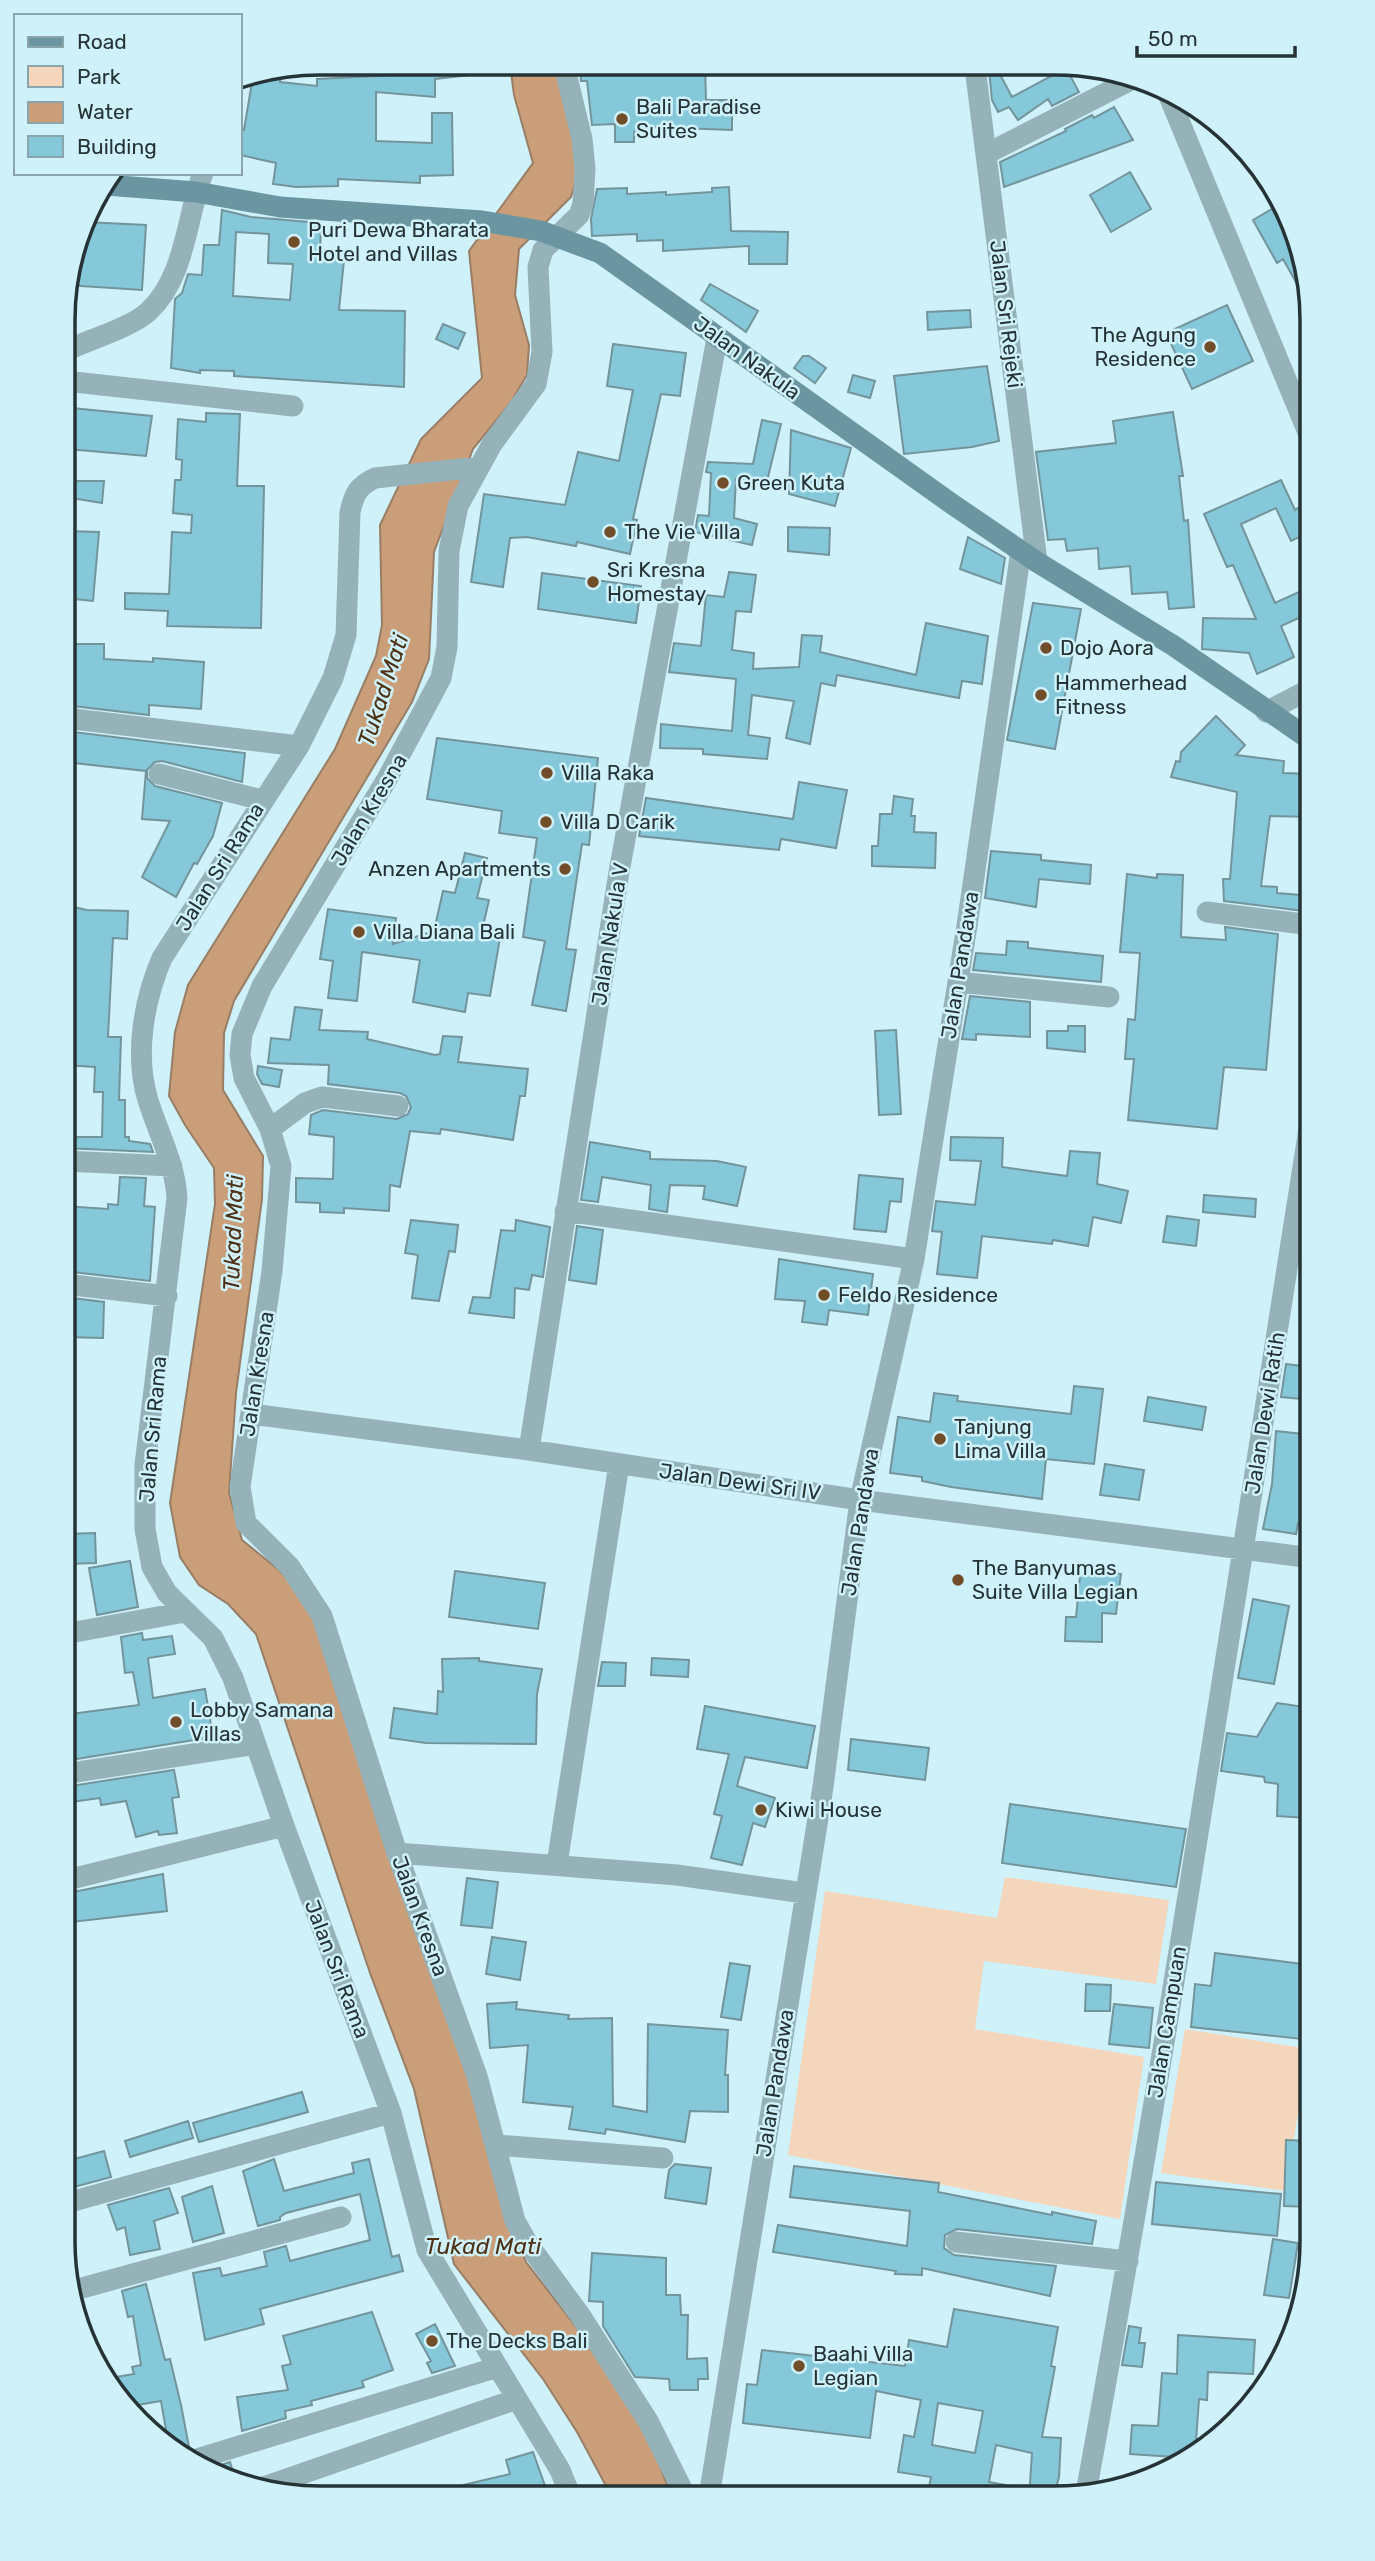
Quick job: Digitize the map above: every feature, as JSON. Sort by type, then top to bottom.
[{"type":"main road","name":"Jalan Nakula","points":[[116,186],[200,183],[280,208],[482,221],[548,233],[600,253],[657,291],[716,338],[1029,556],[1174,646],[1300,733]]},
{"type":"street","name":"Jalan Sri Rejeki","points":[[976,75],[1029,556]]},
{"type":"street","name":"Jalan Kresna","points":[[567,76],[582,139],[585,188],[579,215],[548,233],[538,267],[540,370],[536,384],[473,468],[458,506],[452,528],[447,574],[447,647],[441,678],[387,779],[262,986],[242,1034],[240,1055],[244,1078],[251,1098],[270,1129],[281,1166],[279,1215],[240,1487],[246,1523],[290,1567],[322,1616],[397,1853],[477,2076],[512,2210],[527,2244],[580,2315],[642,2412],[680,2486]]},
{"type":"street","points":[[986,155],[1122,85]]},
{"type":"street","points":[[1173,107],[1300,413]]},
{"type":"street","points":[[75,346],[146,313],[157,301],[179,257],[200,183]]},
{"type":"street","name":"Jalan Nakula V","points":[[529,1450],[620,872],[716,338]]},
{"type":"street","points":[[75,382],[293,406]]},
{"type":"street","name":"Jalan Sri Rama","points":[[473,468],[388,476],[362,484],[354,495],[350,512],[346,635],[342,655],[299,746],[162,958],[152,982],[145,1018],[143,1071],[147,1098],[172,1166],[177,1198],[145,1465],[145,1529],[152,1567],[167,1593],[213,1638],[225,1658],[284,1826],[391,2113],[427,2250],[560,2470],[565,2486]]},
{"type":"street","name":"Jalan Pandawa","points":[[711,2486],[823,1787],[860,1500],[914,1259],[1029,556]]},
{"type":"street","points":[[1266,712],[1300,694]]},
{"type":"street","points":[[75,719],[299,746]]},
{"type":"street","points":[[159,775],[262,800]]},
{"type":"street","points":[[1207,912],[1300,923]]},
{"type":"street","points":[[958,982],[1109,997]]},
{"type":"street","points":[[270,1129],[305,1103],[322,1097],[398,1105]]},
{"type":"street","points":[[75,1162],[172,1166]]},
{"type":"street","points":[[565,1211],[914,1259]]},
{"type":"street","name":"Jalan Dewi Ratih","points":[[1243,1550],[1300,1226]]},
{"type":"street","points":[[75,1285],[167,1296]]},
{"type":"street","name":"Jalan Dewi Sri IV","points":[[251,1414],[529,1450],[860,1500],[1299,1557]]},
{"type":"street","points":[[557,1864],[619,1464]]},
{"type":"street","name":"Jalan Campuan","points":[[1088,2484],[1128,2261],[1243,1550]]},
{"type":"street","points":[[75,1632],[185,1612]]},
{"type":"street","points":[[75,1772],[256,1744]]},
{"type":"street","points":[[75,1871],[284,1826]]},
{"type":"street","points":[[397,1853],[557,1864],[739,1882],[804,1893]]},
{"type":"street","points":[[75,2201],[391,2113]]},
{"type":"street","points":[[497,2146],[663,2158]]},
{"type":"street","points":[[80,2289],[341,2217]]},
{"type":"street","points":[[956,2242],[1128,2261]]},
{"type":"street","points":[[205,2456],[498,2367]]},
{"type":"street","points":[[279,2482],[517,2399]]},
{"type":"green space","points":[[1005,1877],[1169,1900],[1156,1984],[984,1961],[975,2029],[1144,2057],[1120,2219],[788,2155],[825,1891],[997,1918]]},
{"type":"green space","points":[[1185,2029],[1299,2047],[1299,2108],[1285,2191],[1161,2173]]},
{"type":"water","name":"Tukad Mati","points":[[512,76],[559,76],[580,168],[571,197],[519,249],[515,295],[529,345],[527,375],[511,402],[473,449],[434,552],[429,659],[412,702],[234,1001],[224,1033],[223,1090],[263,1156],[262,1199],[236,1393],[229,1493],[242,1540],[279,1570],[306,1599],[466,2055],[503,2206],[526,2262],[587,2341],[645,2429],[668,2486],[606,2486],[577,2432],[543,2379],[454,2264],[414,2089],[370,1973],[256,1634],[228,1604],[199,1585],[180,1557],[170,1503],[215,1204],[214,1168],[169,1096],[175,1032],[188,985],[335,749],[376,656],[382,625],[380,525],[421,439],[482,378],[469,251],[533,163],[514,95]]},
{"type":"building","points":[[705,75],[706,100],[732,100],[732,130],[653,127],[653,133],[634,132],[634,142],[615,142],[615,124],[592,125],[587,81],[581,81],[581,76]]},
{"type":"building","points":[[990,75],[1000,75],[1012,97],[1053,75],[1070,76],[1079,92],[1052,106],[1048,99],[1018,120],[1009,107],[998,112],[992,100]]},
{"type":"building","points":[[463,76],[435,79],[435,97],[376,92],[376,141],[432,143],[432,113],[452,113],[453,175],[420,176],[420,183],[338,179],[338,186],[296,187],[273,184],[276,163],[242,155],[242,130],[251,86],[281,79],[280,82],[317,86],[317,79]]},
{"type":"building","points":[[1114,107],[1133,140],[1004,187],[1000,162],[1066,131],[1065,129],[1092,115],[1094,118]]},
{"type":"building","points":[[1130,172],[1151,209],[1111,232],[1090,195]]},
{"type":"building","points":[[729,187],[731,231],[788,232],[787,264],[749,264],[749,246],[663,251],[663,240],[637,241],[637,234],[592,236],[591,219],[597,189],[627,188],[627,194],[666,192],[666,195],[712,192],[712,188]]},
{"type":"building","points":[[1272,209],[1287,241],[1297,285],[1283,259],[1277,263],[1253,220]]},
{"type":"building","points":[[222,210],[251,217],[321,223],[320,258],[344,260],[339,310],[405,311],[404,387],[234,376],[234,371],[200,370],[200,373],[171,368],[175,299],[182,293],[188,274],[202,275],[204,245],[219,245]],"holes":[[[236,232],[269,234],[268,263],[293,264],[290,300],[233,296]]]},
{"type":"building","points":[[96,223],[146,225],[142,290],[78,286],[88,241]]},
{"type":"building","points":[[710,284],[758,311],[746,332],[701,300]]},
{"type":"building","name":"The Agung Residence","points":[[1227,305],[1253,361],[1192,389],[1166,333]]},
{"type":"building","points":[[970,310],[971,327],[928,330],[927,312]]},
{"type":"building","points":[[443,324],[465,333],[458,349],[436,339]]},
{"type":"building","points":[[613,344],[686,353],[680,396],[661,394],[633,519],[637,520],[630,554],[577,542],[576,546],[527,537],[510,538],[503,587],[471,582],[484,494],[565,505],[578,452],[619,461],[633,390],[607,386]]},
{"type":"building","points":[[803,356],[809,356],[826,368],[815,383],[794,368]]},
{"type":"building","points":[[987,366],[999,441],[972,447],[904,454],[894,376]]},
{"type":"building","points":[[853,375],[875,381],[870,398],[848,392]]},
{"type":"building","points":[[75,408],[152,416],[146,456],[75,450]]},
{"type":"building","points":[[1173,412],[1183,476],[1179,476],[1184,521],[1188,520],[1194,607],[1169,609],[1167,592],[1132,594],[1130,566],[1099,569],[1098,548],[1067,551],[1065,539],[1048,540],[1036,452],[1116,443],[1113,421]]},
{"type":"building","points":[[206,413],[240,414],[237,486],[264,486],[261,628],[167,626],[168,611],[125,609],[125,593],[169,594],[172,532],[191,533],[192,515],[173,513],[175,480],[181,480],[182,460],[176,459],[178,419],[206,422]]},
{"type":"building","points":[[762,420],[781,424],[766,485],[736,479],[734,518],[757,524],[752,545],[695,532],[698,515],[709,516],[711,473],[706,472],[708,462],[753,464]]},
{"type":"building","points":[[791,430],[851,448],[835,506],[789,494]]},
{"type":"building","points":[[1281,480],[1295,510],[1300,507],[1300,537],[1291,541],[1276,508],[1241,524],[1275,603],[1300,592],[1300,617],[1281,626],[1294,657],[1257,674],[1249,653],[1202,649],[1203,618],[1256,619],[1233,565],[1227,567],[1204,514]]},
{"type":"building","points":[[75,481],[104,481],[102,503],[75,499]]},
{"type":"building","points":[[788,527],[830,528],[829,555],[788,551]]},
{"type":"building","points":[[75,531],[99,532],[93,601],[75,599]]},
{"type":"building","points":[[968,537],[1005,558],[1001,584],[960,569]]},
{"type":"building","points":[[729,572],[756,575],[751,612],[736,611],[732,650],[754,653],[753,669],[799,667],[802,635],[822,636],[820,652],[916,675],[926,623],[988,636],[982,684],[962,681],[959,698],[837,675],[835,686],[821,683],[810,744],[786,738],[794,701],[752,695],[748,735],[770,738],[767,759],[703,754],[703,749],[660,748],[661,724],[732,731],[736,679],[669,672],[674,643],[701,646],[706,595],[724,597]]},
{"type":"building","points":[[542,573],[641,586],[636,623],[538,609]]},
{"type":"building","points":[[1033,603],[1081,609],[1055,749],[1007,740]]},
{"type":"building","points":[[75,644],[104,644],[104,659],[153,662],[153,658],[204,662],[201,709],[149,705],[149,715],[75,706]]},
{"type":"building","points":[[1216,716],[1245,745],[1236,755],[1284,761],[1283,773],[1300,774],[1300,817],[1270,816],[1261,886],[1277,887],[1277,893],[1300,895],[1300,910],[1224,901],[1223,879],[1230,879],[1237,792],[1171,777],[1176,761],[1180,762],[1181,752]]},
{"type":"building","points":[[75,732],[245,753],[242,782],[162,761],[155,762],[147,770],[147,778],[155,786],[222,803],[213,836],[197,864],[194,863],[176,897],[142,877],[170,821],[142,819],[146,771],[75,763]]},
{"type":"building","points":[[437,738],[598,758],[589,845],[582,844],[566,949],[576,950],[566,1011],[532,1005],[545,941],[523,937],[537,838],[499,833],[502,811],[427,799]]},
{"type":"building","points":[[799,782],[847,790],[836,848],[781,839],[779,850],[639,836],[646,798],[793,819]]},
{"type":"building","points":[[894,796],[913,799],[911,816],[915,816],[914,832],[936,833],[935,868],[872,866],[872,846],[878,846],[880,814],[892,814]]},
{"type":"building","points":[[991,851],[1041,855],[1041,860],[1091,865],[1090,884],[1039,879],[1036,907],[985,898]]},
{"type":"building","points":[[465,853],[487,858],[477,898],[489,900],[481,935],[500,938],[490,996],[468,993],[465,1012],[413,1002],[420,960],[362,952],[357,1001],[328,998],[333,961],[320,959],[328,909],[396,918],[393,944],[434,931],[443,891],[455,893]]},
{"type":"building","points":[[1127,874],[1157,878],[1157,874],[1183,875],[1181,937],[1226,940],[1225,927],[1278,934],[1266,1070],[1224,1067],[1217,1129],[1128,1120],[1134,1059],[1125,1059],[1128,1019],[1135,1020],[1140,953],[1120,952]]},
{"type":"building","points":[[75,907],[128,911],[127,939],[113,938],[108,1037],[121,1037],[119,1100],[125,1100],[125,1137],[129,1137],[129,1141],[150,1144],[153,1152],[75,1148],[75,1137],[102,1137],[103,1092],[94,1092],[95,1067],[75,1066]]},
{"type":"building","points":[[1007,941],[1028,942],[1028,948],[1103,956],[1101,982],[973,970],[976,953],[1006,955]]},
{"type":"building","points":[[970,996],[1030,1002],[1030,1037],[976,1034],[976,1040],[962,1039]]},
{"type":"building","points":[[295,1007],[322,1010],[319,1030],[368,1032],[367,1039],[435,1055],[440,1054],[443,1036],[462,1037],[458,1062],[528,1069],[525,1096],[520,1096],[513,1140],[441,1129],[440,1134],[410,1131],[400,1187],[390,1185],[389,1211],[344,1208],[344,1213],[320,1212],[320,1203],[296,1202],[296,1178],[333,1179],[334,1137],[309,1134],[311,1115],[323,1110],[397,1119],[408,1114],[411,1107],[406,1096],[400,1093],[328,1084],[329,1065],[268,1063],[271,1038],[290,1040]]},
{"type":"building","points":[[1068,1026],[1085,1026],[1085,1052],[1047,1048],[1047,1031],[1068,1031]]},
{"type":"building","points":[[896,1030],[901,1114],[879,1115],[875,1031]]},
{"type":"building","points":[[258,1066],[282,1070],[279,1087],[262,1084],[257,1074]]},
{"type":"building","points":[[951,1137],[1003,1138],[1002,1167],[1067,1176],[1070,1151],[1100,1153],[1097,1184],[1128,1191],[1121,1223],[1093,1217],[1088,1246],[1053,1240],[1052,1244],[982,1236],[977,1278],[937,1274],[942,1232],[932,1231],[936,1201],[975,1205],[981,1161],[950,1160]]},
{"type":"building","points":[[590,1142],[650,1152],[650,1159],[717,1161],[746,1167],[737,1206],[703,1199],[705,1186],[670,1185],[667,1212],[649,1209],[651,1185],[602,1177],[598,1202],[581,1200]]},
{"type":"building","points":[[859,1175],[903,1179],[901,1202],[890,1201],[886,1232],[854,1229]]},
{"type":"building","points":[[120,1177],[146,1178],[144,1206],[155,1207],[150,1281],[75,1272],[75,1207],[108,1209],[108,1204],[118,1205]]},
{"type":"building","points":[[1204,1195],[1256,1199],[1255,1217],[1203,1212]]},
{"type":"building","points":[[1167,1216],[1199,1220],[1196,1246],[1163,1242]]},
{"type":"building","points":[[411,1220],[458,1225],[455,1252],[449,1251],[439,1301],[412,1298],[418,1255],[405,1253]]},
{"type":"building","points":[[516,1220],[550,1227],[543,1277],[532,1275],[529,1290],[515,1288],[514,1318],[469,1313],[473,1297],[490,1298],[501,1230],[515,1231]]},
{"type":"building","points":[[577,1226],[603,1230],[596,1284],[569,1280]]},
{"type":"building","points":[[779,1259],[873,1274],[868,1315],[829,1310],[827,1325],[802,1322],[805,1301],[775,1299]]},
{"type":"building","points":[[75,1298],[104,1302],[103,1338],[75,1337]]},
{"type":"building","points":[[1286,1364],[1299,1366],[1299,1399],[1281,1397]]},
{"type":"building","points":[[1074,1386],[1103,1389],[1094,1464],[1046,1459],[1042,1499],[951,1487],[922,1481],[922,1477],[890,1473],[898,1417],[930,1422],[934,1393],[958,1396],[957,1401],[1071,1414]]},
{"type":"building","points":[[1148,1397],[1206,1407],[1202,1430],[1144,1421]]},
{"type":"building","points":[[1276,1431],[1299,1434],[1299,1523],[1296,1534],[1263,1529],[1272,1484]]},
{"type":"building","points":[[1105,1464],[1144,1470],[1139,1500],[1100,1495]]},
{"type":"building","points":[[95,1533],[96,1563],[75,1564],[75,1534]]},
{"type":"building","points":[[130,1561],[138,1607],[97,1615],[89,1568]]},
{"type":"building","points":[[1081,1567],[1121,1574],[1116,1614],[1102,1613],[1102,1642],[1065,1641],[1066,1617],[1076,1617]]},
{"type":"building","points":[[455,1571],[545,1583],[538,1629],[449,1617]]},
{"type":"building","points":[[1253,1599],[1289,1606],[1274,1684],[1238,1678]]},
{"type":"building","points":[[142,1633],[143,1640],[172,1636],[175,1654],[148,1658],[153,1698],[205,1689],[213,1737],[75,1759],[75,1714],[139,1705],[133,1672],[125,1673],[121,1637]]},
{"type":"building","points":[[479,1658],[479,1661],[542,1669],[537,1694],[536,1744],[426,1743],[390,1738],[394,1708],[437,1714],[438,1691],[443,1692],[442,1659]]},
{"type":"building","points":[[652,1658],[689,1660],[688,1677],[651,1675]]},
{"type":"building","points":[[602,1662],[626,1663],[625,1686],[598,1686]]},
{"type":"building","points":[[1277,1703],[1299,1706],[1299,1817],[1277,1816],[1278,1784],[1265,1782],[1264,1777],[1221,1771],[1227,1733],[1257,1737]]},
{"type":"building","points":[[705,1706],[815,1726],[807,1768],[745,1757],[737,1786],[775,1798],[765,1827],[753,1823],[742,1865],[711,1858],[722,1816],[714,1814],[729,1754],[697,1749]]},
{"type":"building","points":[[851,1739],[929,1748],[925,1780],[848,1770]]},
{"type":"building","points":[[174,1770],[179,1797],[172,1798],[177,1833],[159,1835],[158,1831],[136,1837],[126,1801],[101,1805],[100,1798],[75,1801],[75,1785]]},
{"type":"building","points":[[1010,1804],[1186,1829],[1176,1887],[1002,1863]]},
{"type":"building","points":[[163,1874],[167,1911],[75,1922],[75,1892]]},
{"type":"building","points":[[467,1878],[498,1882],[492,1928],[461,1925]]},
{"type":"building","points":[[492,1937],[526,1942],[520,1980],[486,1974]]},
{"type":"building","points":[[1215,1953],[1299,1964],[1299,2039],[1191,2027],[1195,1984],[1211,1986]]},
{"type":"building","points":[[730,1963],[750,1966],[741,2020],[721,2017]]},
{"type":"building","points":[[1086,1984],[1111,1985],[1110,2011],[1085,2011]]},
{"type":"building","points":[[517,2002],[516,2009],[569,2015],[568,2019],[612,2018],[613,2106],[647,2112],[648,2024],[728,2030],[725,2075],[728,2075],[728,2112],[690,2111],[685,2142],[606,2129],[605,2134],[569,2129],[573,2107],[523,2102],[528,2045],[490,2048],[487,2004]]},
{"type":"building","points":[[1114,2004],[1153,2008],[1149,2048],[1109,2044]]},
{"type":"building","points":[[302,2092],[308,2112],[199,2142],[193,2123]]},
{"type":"building","points":[[188,2121],[193,2138],[130,2157],[125,2141]]},
{"type":"building","points":[[1286,2140],[1299,2141],[1299,2207],[1284,2206]]},
{"type":"building","points":[[104,2151],[111,2177],[75,2187],[75,2159]]},
{"type":"building","points":[[274,2159],[284,2191],[354,2173],[352,2163],[369,2159],[392,2257],[399,2255],[403,2271],[260,2309],[264,2324],[205,2340],[193,2273],[220,2268],[222,2276],[267,2266],[264,2252],[286,2246],[290,2261],[370,2240],[360,2194],[286,2213],[280,2220],[258,2226],[243,2171]]},
{"type":"building","points":[[675,2164],[711,2168],[706,2204],[665,2198],[669,2170]]},
{"type":"building","points":[[794,2166],[939,2183],[938,2192],[1096,2221],[1092,2244],[957,2229],[945,2235],[944,2248],[954,2255],[1056,2266],[1050,2296],[922,2268],[922,2275],[895,2274],[896,2271],[773,2252],[778,2225],[907,2246],[910,2211],[790,2197]]},
{"type":"building","points":[[1156,2182],[1281,2194],[1277,2236],[1152,2224]]},
{"type":"building","points":[[212,2186],[224,2233],[193,2242],[182,2197]]},
{"type":"building","points":[[169,2188],[178,2213],[154,2221],[160,2249],[130,2255],[125,2227],[117,2230],[108,2205]]},
{"type":"building","points":[[1273,2239],[1298,2243],[1289,2298],[1264,2295]]},
{"type":"building","points":[[592,2253],[666,2258],[666,2295],[680,2295],[681,2315],[688,2315],[687,2359],[707,2358],[708,2379],[698,2379],[698,2390],[670,2390],[669,2379],[635,2377],[603,2326],[603,2302],[589,2301]]},
{"type":"building","points":[[146,2284],[165,2360],[170,2359],[189,2447],[166,2430],[161,2401],[139,2405],[117,2377],[134,2374],[132,2367],[141,2365],[133,2316],[128,2317],[122,2291]]},
{"type":"building","points":[[954,2309],[1058,2327],[1051,2366],[1055,2367],[1042,2437],[1061,2438],[1056,2486],[1030,2486],[1032,2453],[996,2445],[989,2482],[1011,2486],[929,2486],[931,2477],[898,2472],[904,2435],[914,2437],[921,2400],[876,2391],[870,2438],[743,2423],[747,2384],[757,2385],[762,2350],[905,2366],[909,2340],[947,2347]],"holes":[[[938,2403],[983,2411],[975,2453],[932,2445]]]},
{"type":"building","points":[[372,2312],[393,2370],[362,2381],[364,2387],[311,2401],[312,2405],[285,2411],[286,2418],[242,2431],[237,2397],[288,2390],[282,2366],[291,2364],[283,2336]]},
{"type":"building","points":[[435,2324],[455,2366],[432,2373],[427,2363],[431,2361],[416,2334]]},
{"type":"building","points":[[1129,2326],[1141,2328],[1139,2343],[1145,2343],[1142,2367],[1122,2365]]},
{"type":"building","points":[[1178,2335],[1255,2340],[1253,2374],[1208,2372],[1207,2400],[1199,2399],[1196,2440],[1169,2457],[1130,2454],[1132,2425],[1158,2426],[1162,2373],[1177,2374]]},
{"type":"building","points":[[533,2452],[545,2486],[459,2486],[510,2474],[506,2460]]},
{"type":"building","points":[[230,2462],[232,2469],[222,2465]]},
{"type":"place","name":"Bali Paradise Suites","points":[[622,119]]},
{"type":"place","name":"Puri Dewa Bharata Hotel and Villas","points":[[294,242]]},
{"type":"place","name":"The Agung Residence","points":[[1210,347]]},
{"type":"place","name":"Green Kuta","points":[[723,483]]},
{"type":"place","name":"The Vie Villa","points":[[610,532]]},
{"type":"place","name":"Sri Kresna Homestay","points":[[593,582]]},
{"type":"place","name":"Dojo Aora","points":[[1046,648]]},
{"type":"place","name":"Hammerhead Fitness","points":[[1041,695]]},
{"type":"place","name":"Villa Raka","points":[[547,773]]},
{"type":"place","name":"Villa D Carik","points":[[546,822]]},
{"type":"place","name":"Anzen Apartments","points":[[565,869]]},
{"type":"place","name":"Villa Diana Bali","points":[[359,932]]},
{"type":"place","name":"Feldo Residence","points":[[824,1295]]},
{"type":"place","name":"Tanjung Lima Villa","points":[[940,1439]]},
{"type":"place","name":"The Banyumas Suite Villa Legian","points":[[958,1580]]},
{"type":"place","name":"Lobby Samana Villas","points":[[176,1722]]},
{"type":"place","name":"Kiwi House","points":[[761,1810]]},
{"type":"place","name":"The Decks Bali","points":[[432,2341]]},
{"type":"place","name":"Baahi Villa Legian","points":[[799,2366]]}]
